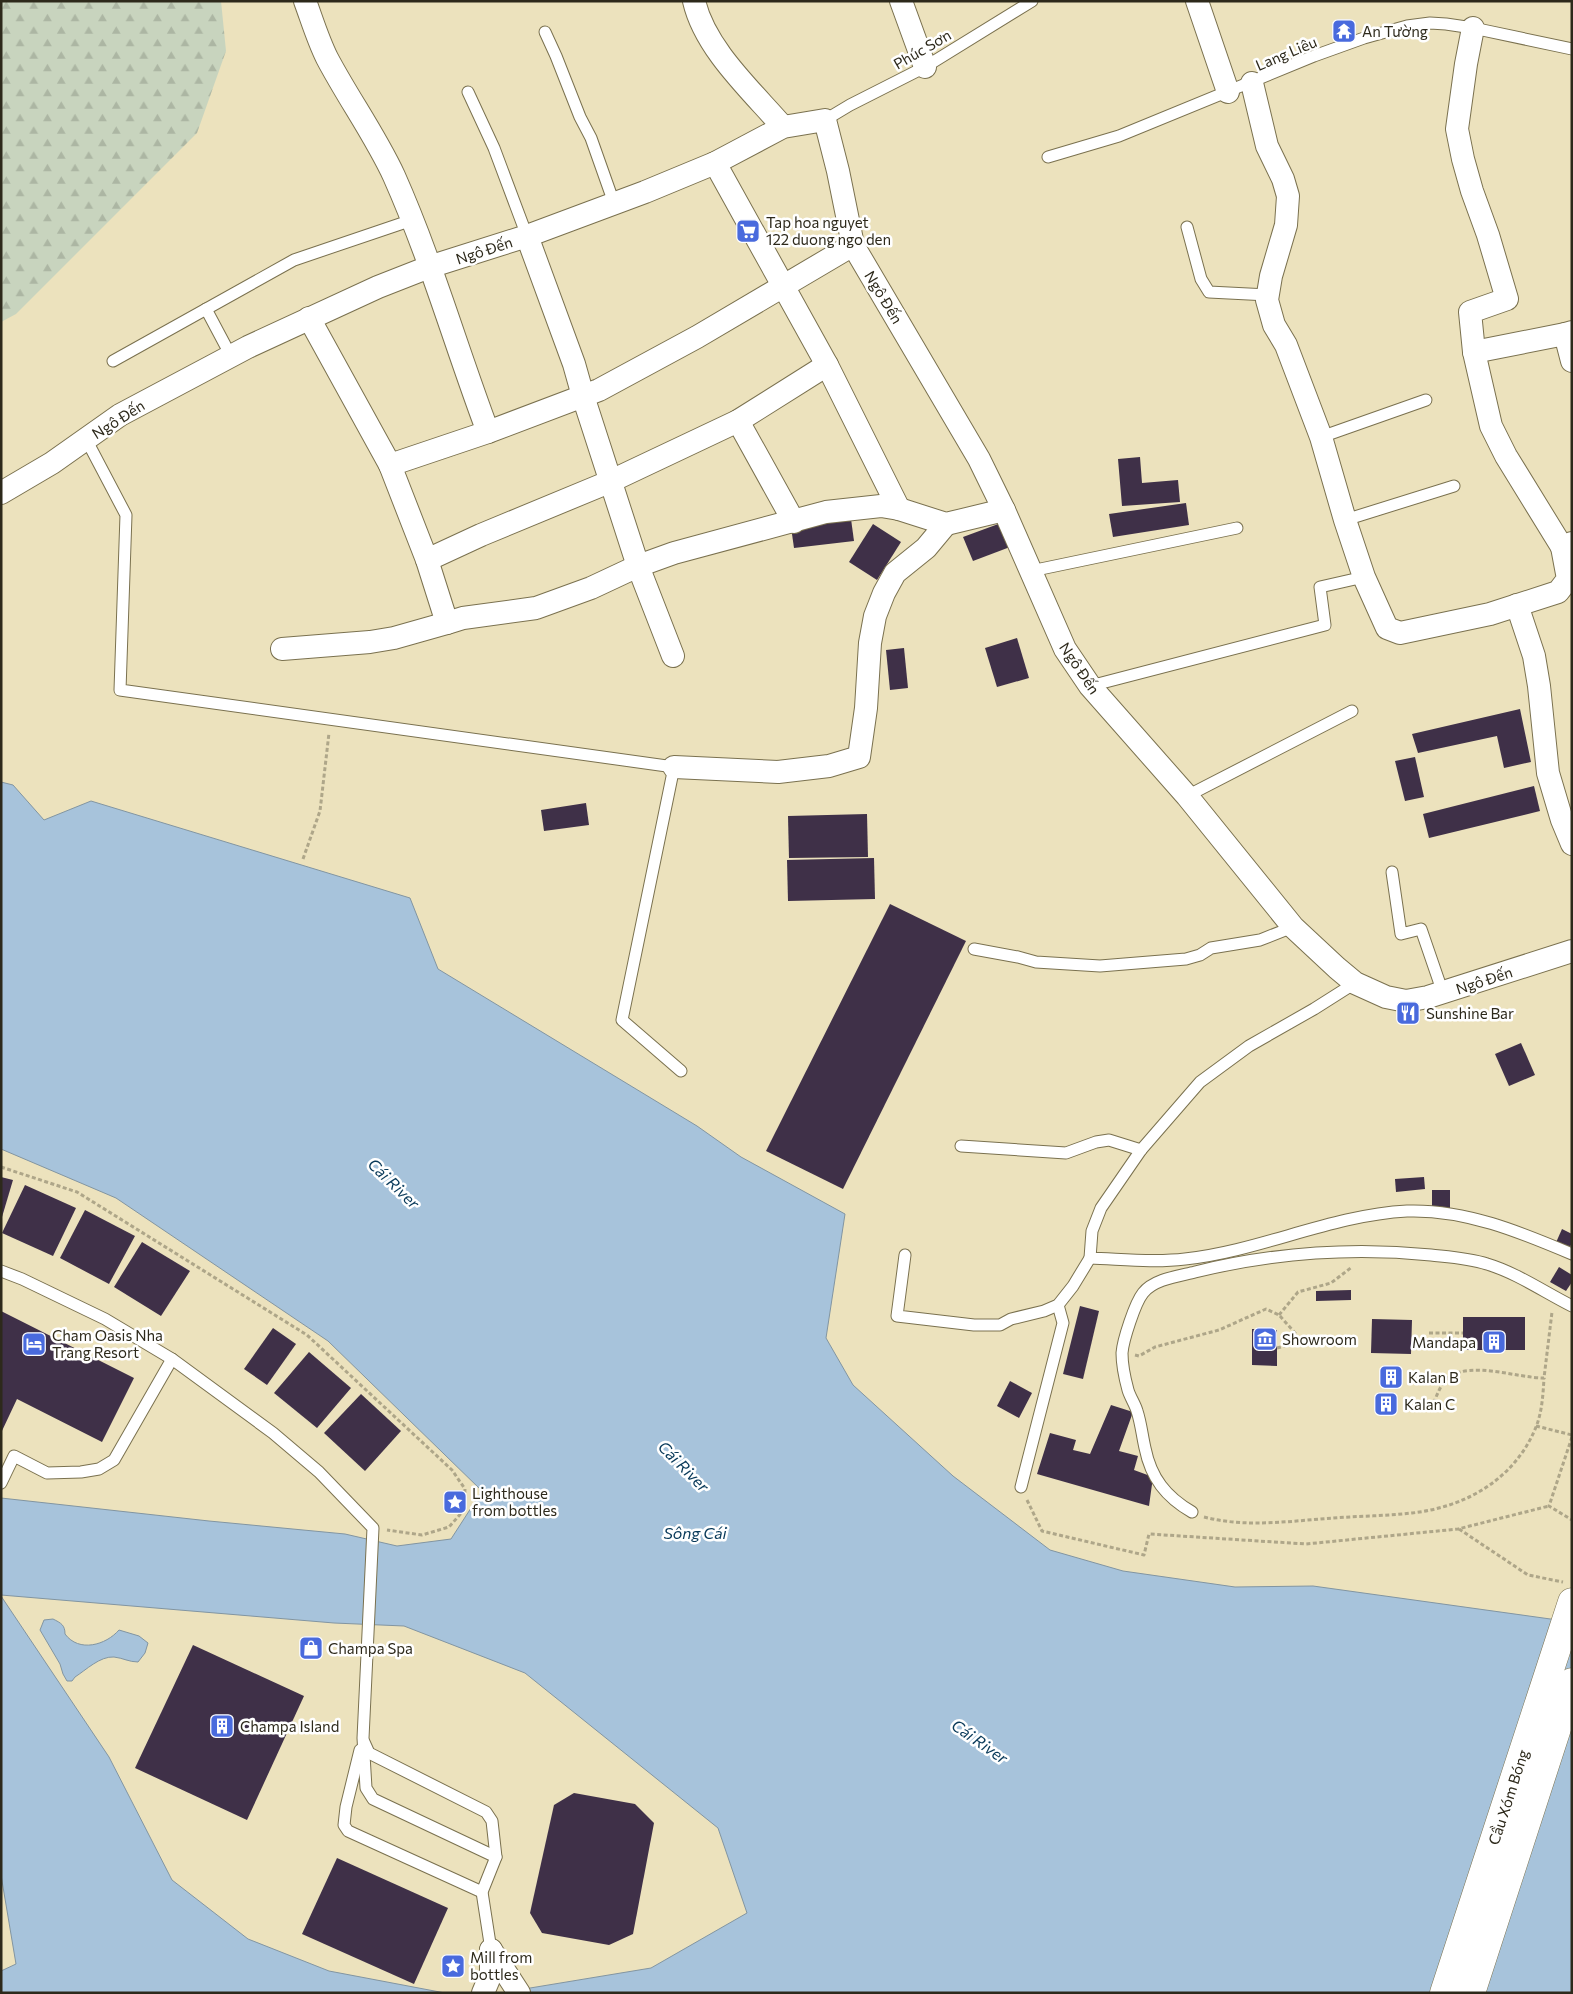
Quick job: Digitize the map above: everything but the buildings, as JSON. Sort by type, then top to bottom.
[{"type":"main road","name":"Cầu Xóm Bóng","points":[[1444,1993],[1572,1602]]},
{"type":"main road","name":"Cầu Xóm Bóng","points":[[1471,1993],[1572,1682]]},
{"type":"street","points":[[306,1],[326,56],[385,158],[422,243],[488,432]]},
{"type":"street","points":[[694,1],[712,42],[728,64],[783,128]]},
{"type":"street","points":[[901,1],[924,67]]},
{"type":"street","points":[[1197,1],[1228,92]]},
{"type":"street","points":[[1252,83],[1267,146],[1283,179],[1288,196],[1286,225],[1271,276],[1267,300],[1274,325],[1286,345],[1321,437],[1364,577],[1387,628],[1400,633],[1490,614],[1558,592],[1568,579],[1567,545],[1506,456],[1491,426],[1474,352],[1470,312],[1507,299],[1462,159],[1457,129],[1473,28]]},
{"type":"street","name":"Ngô Đến","points":[[1,492],[52,463],[120,415],[231,356],[309,318],[378,287],[429,267],[527,236],[715,163],[783,128],[825,120],[838,171],[853,245],[979,459],[1004,510],[1065,650],[1090,686],[1187,796],[1293,927],[1355,983],[1386,997],[1406,1001],[1443,993],[1572,951]]},
{"type":"street","points":[[715,163],[827,366],[899,509]]},
{"type":"street","points":[[527,236],[574,364],[609,482],[672,656]]},
{"type":"street","points":[[390,466],[488,432],[583,396],[626,377],[853,245]]},
{"type":"street","points":[[309,318],[390,466],[427,560],[447,623]]},
{"type":"street","points":[[1474,352],[1568,333],[1572,361]]},
{"type":"street","points":[[427,560],[481,535],[609,482],[738,421],[827,366]]},
{"type":"street","points":[[738,421],[794,522]]},
{"type":"street","points":[[282,649],[370,642],[394,638],[463,618],[536,608],[591,588],[638,566],[674,553],[826,512],[881,506],[899,509],[946,524],[1004,510]]},
{"type":"street","points":[[674,767],[778,772],[829,766],[859,757],[866,708],[870,643],[875,616],[884,593],[895,573],[926,548],[946,524]]},
{"type":"street","points":[[1517,605],[1534,656],[1548,773],[1562,820],[1572,844]]},
{"type":"street","points":[[491,1950],[493,1988]]},
{"type":"street","points":[[491,1950],[519,1993]]},
{"type":"lane","name":"Phúc Sơn","points":[[825,120],[924,67],[1032,1]]},
{"type":"lane","name":"Lang Liêu","points":[[1048,157],[1119,136],[1314,56],[1382,32],[1430,23],[1473,28],[1572,49]]},
{"type":"lane","points":[[545,32],[580,117],[591,138],[614,203]]},
{"type":"lane","points":[[468,92],[494,148],[527,236]]},
{"type":"lane","points":[[113,360],[294,260],[412,220]]},
{"type":"lane","points":[[1187,228],[1200,279],[1209,292],[1268,295]]},
{"type":"lane","points":[[206,309],[231,356]]},
{"type":"lane","points":[[1321,437],[1426,400]]},
{"type":"lane","points":[[86,439],[126,515],[120,690],[674,767],[622,1020],[681,1071]]},
{"type":"lane","points":[[1345,520],[1454,486]]},
{"type":"lane","points":[[1031,571],[1237,528]]},
{"type":"lane","points":[[1090,686],[1325,625],[1320,587],[1364,577]]},
{"type":"lane","points":[[1187,796],[1352,711]]},
{"type":"lane","points":[[1392,872],[1401,934],[1421,929],[1443,993]]},
{"type":"lane","points":[[974,949],[1036,962],[1100,966],[1186,958],[1200,955],[1212,948],[1260,940],[1293,927]]},
{"type":"lane","points":[[905,1256],[897,1316],[974,1325],[1000,1325],[1058,1305],[1073,1286],[1090,1258],[1092,1231],[1101,1208],[1141,1150],[1200,1082],[1249,1046],[1355,983]]},
{"type":"lane","points":[[961,1146],[1066,1153],[1096,1142],[1109,1140],[1141,1150]]},
{"type":"lane","points":[[1090,1258],[1147,1261],[1185,1259],[1365,1216],[1409,1211],[1450,1215],[1488,1222],[1572,1254]]},
{"type":"lane","points":[[1192,1512],[1174,1502],[1162,1487],[1145,1450],[1140,1420],[1128,1392],[1122,1352],[1135,1305],[1144,1292],[1153,1284],[1210,1268],[1270,1257],[1372,1251],[1462,1259],[1488,1264],[1530,1283],[1572,1306]]},
{"type":"lane","points":[[1,1271],[48,1291],[105,1319],[172,1359],[273,1433],[313,1466],[374,1528],[363,1738],[366,1788],[374,1799],[496,1857]]},
{"type":"lane","points":[[1021,1487],[1063,1323],[1058,1305]]},
{"type":"lane","points":[[1,1483],[14,1456],[47,1474],[99,1469],[114,1460],[172,1359]]},
{"type":"lane","points":[[363,1738],[369,1752],[486,1812],[492,1821],[496,1857],[482,1892],[491,1950]]},
{"type":"lane","points":[[363,1738],[346,1807],[344,1825],[348,1831],[482,1892]]},
{"type":"path","points":[[303,859],[320,811],[330,719]]},
{"type":"path","points":[[1,1167],[77,1192],[307,1336],[452,1470],[465,1489],[464,1510],[449,1527],[422,1536],[374,1528]]},
{"type":"path","points":[[1280,1315],[1298,1292],[1331,1283],[1372,1251]]},
{"type":"path","points":[[1192,1512],[1205,1518],[1234,1522],[1414,1513],[1441,1508],[1464,1500],[1486,1489],[1506,1472],[1526,1448],[1536,1426],[1542,1405],[1551,1313],[1556,1307]]},
{"type":"path","points":[[1122,1352],[1139,1356],[1155,1347],[1219,1330],[1266,1309],[1280,1315],[1296,1334]]},
{"type":"path","points":[[1429,1333],[1462,1333]]},
{"type":"path","points":[[1277,1348],[1296,1344]]},
{"type":"path","points":[[1428,1405],[1433,1404],[1447,1378],[1460,1372],[1477,1370],[1544,1378]]},
{"type":"path","points":[[1536,1426],[1572,1436],[1549,1506]]},
{"type":"path","points":[[1021,1487],[1042,1530],[1144,1555],[1149,1534],[1306,1544],[1458,1529],[1549,1506],[1572,1520]]},
{"type":"path","points":[[1458,1529],[1528,1575],[1572,1583]]},
{"type":"green space","points":[[1,1],[221,1],[226,51],[197,133],[16,314],[1,322]]},
{"type":"water","points":[[1,782],[13,785],[44,820],[91,801],[410,898],[438,969],[697,1126],[741,1157],[845,1214],[826,1338],[853,1385],[953,1476],[1050,1550],[1123,1571],[1235,1587],[1313,1586],[1572,1622],[1572,1993],[500,1993],[651,1968],[747,1913],[718,1828],[525,1673],[404,1626],[334,1623],[1,1595],[1,1498],[345,1534],[397,1546],[451,1539],[482,1491],[328,1341],[116,1198],[1,1149]]},
{"type":"water","points":[[1,1596],[109,1757],[172,1880],[248,1939],[329,1971],[445,1993],[1,1993],[1,1971],[16,1964],[1,1875]]},
{"type":"water","points":[[53,1619],[62,1625],[65,1634],[71,1640],[78,1644],[92,1645],[100,1643],[119,1630],[139,1636],[148,1643],[145,1653],[138,1662],[109,1657],[88,1667],[72,1681],[67,1681],[60,1664],[40,1630],[44,1620]]},
{"type":"place","name":"An Tường","points":[[1344,31]]},
{"type":"place","name":"Tap hoa nguyet 122 duong ngo den","points":[[748,231]]},
{"type":"place","name":"Sunshine Bar","points":[[1408,1013]]},
{"type":"place","name":"Showroom","points":[[1265,1339]]},
{"type":"place","name":"Mandapa","points":[[1494,1342]]},
{"type":"place","name":"Cham Oasis Nha Trang Resort","points":[[34,1344]]},
{"type":"place","name":"Kalan B","points":[[1391,1377]]},
{"type":"place","name":"Kalan C","points":[[1386,1404]]},
{"type":"place","name":"Lighthouse from bottles","points":[[455,1502]]},
{"type":"place","name":"Champa Spa","points":[[311,1648]]},
{"type":"place","name":"Champa Island","points":[[222,1726]]},
{"type":"place","name":"Mill from bottles","points":[[453,1966]]},
{"type":"water label","name":"Cái River","points":[[394,1183]]},
{"type":"water label","name":"Cái River","points":[[684,1466]]},
{"type":"water label","name":"Sông Cái","points":[[695,1532]]},
{"type":"water label","name":"Cái River","points":[[980,1741]]}]
